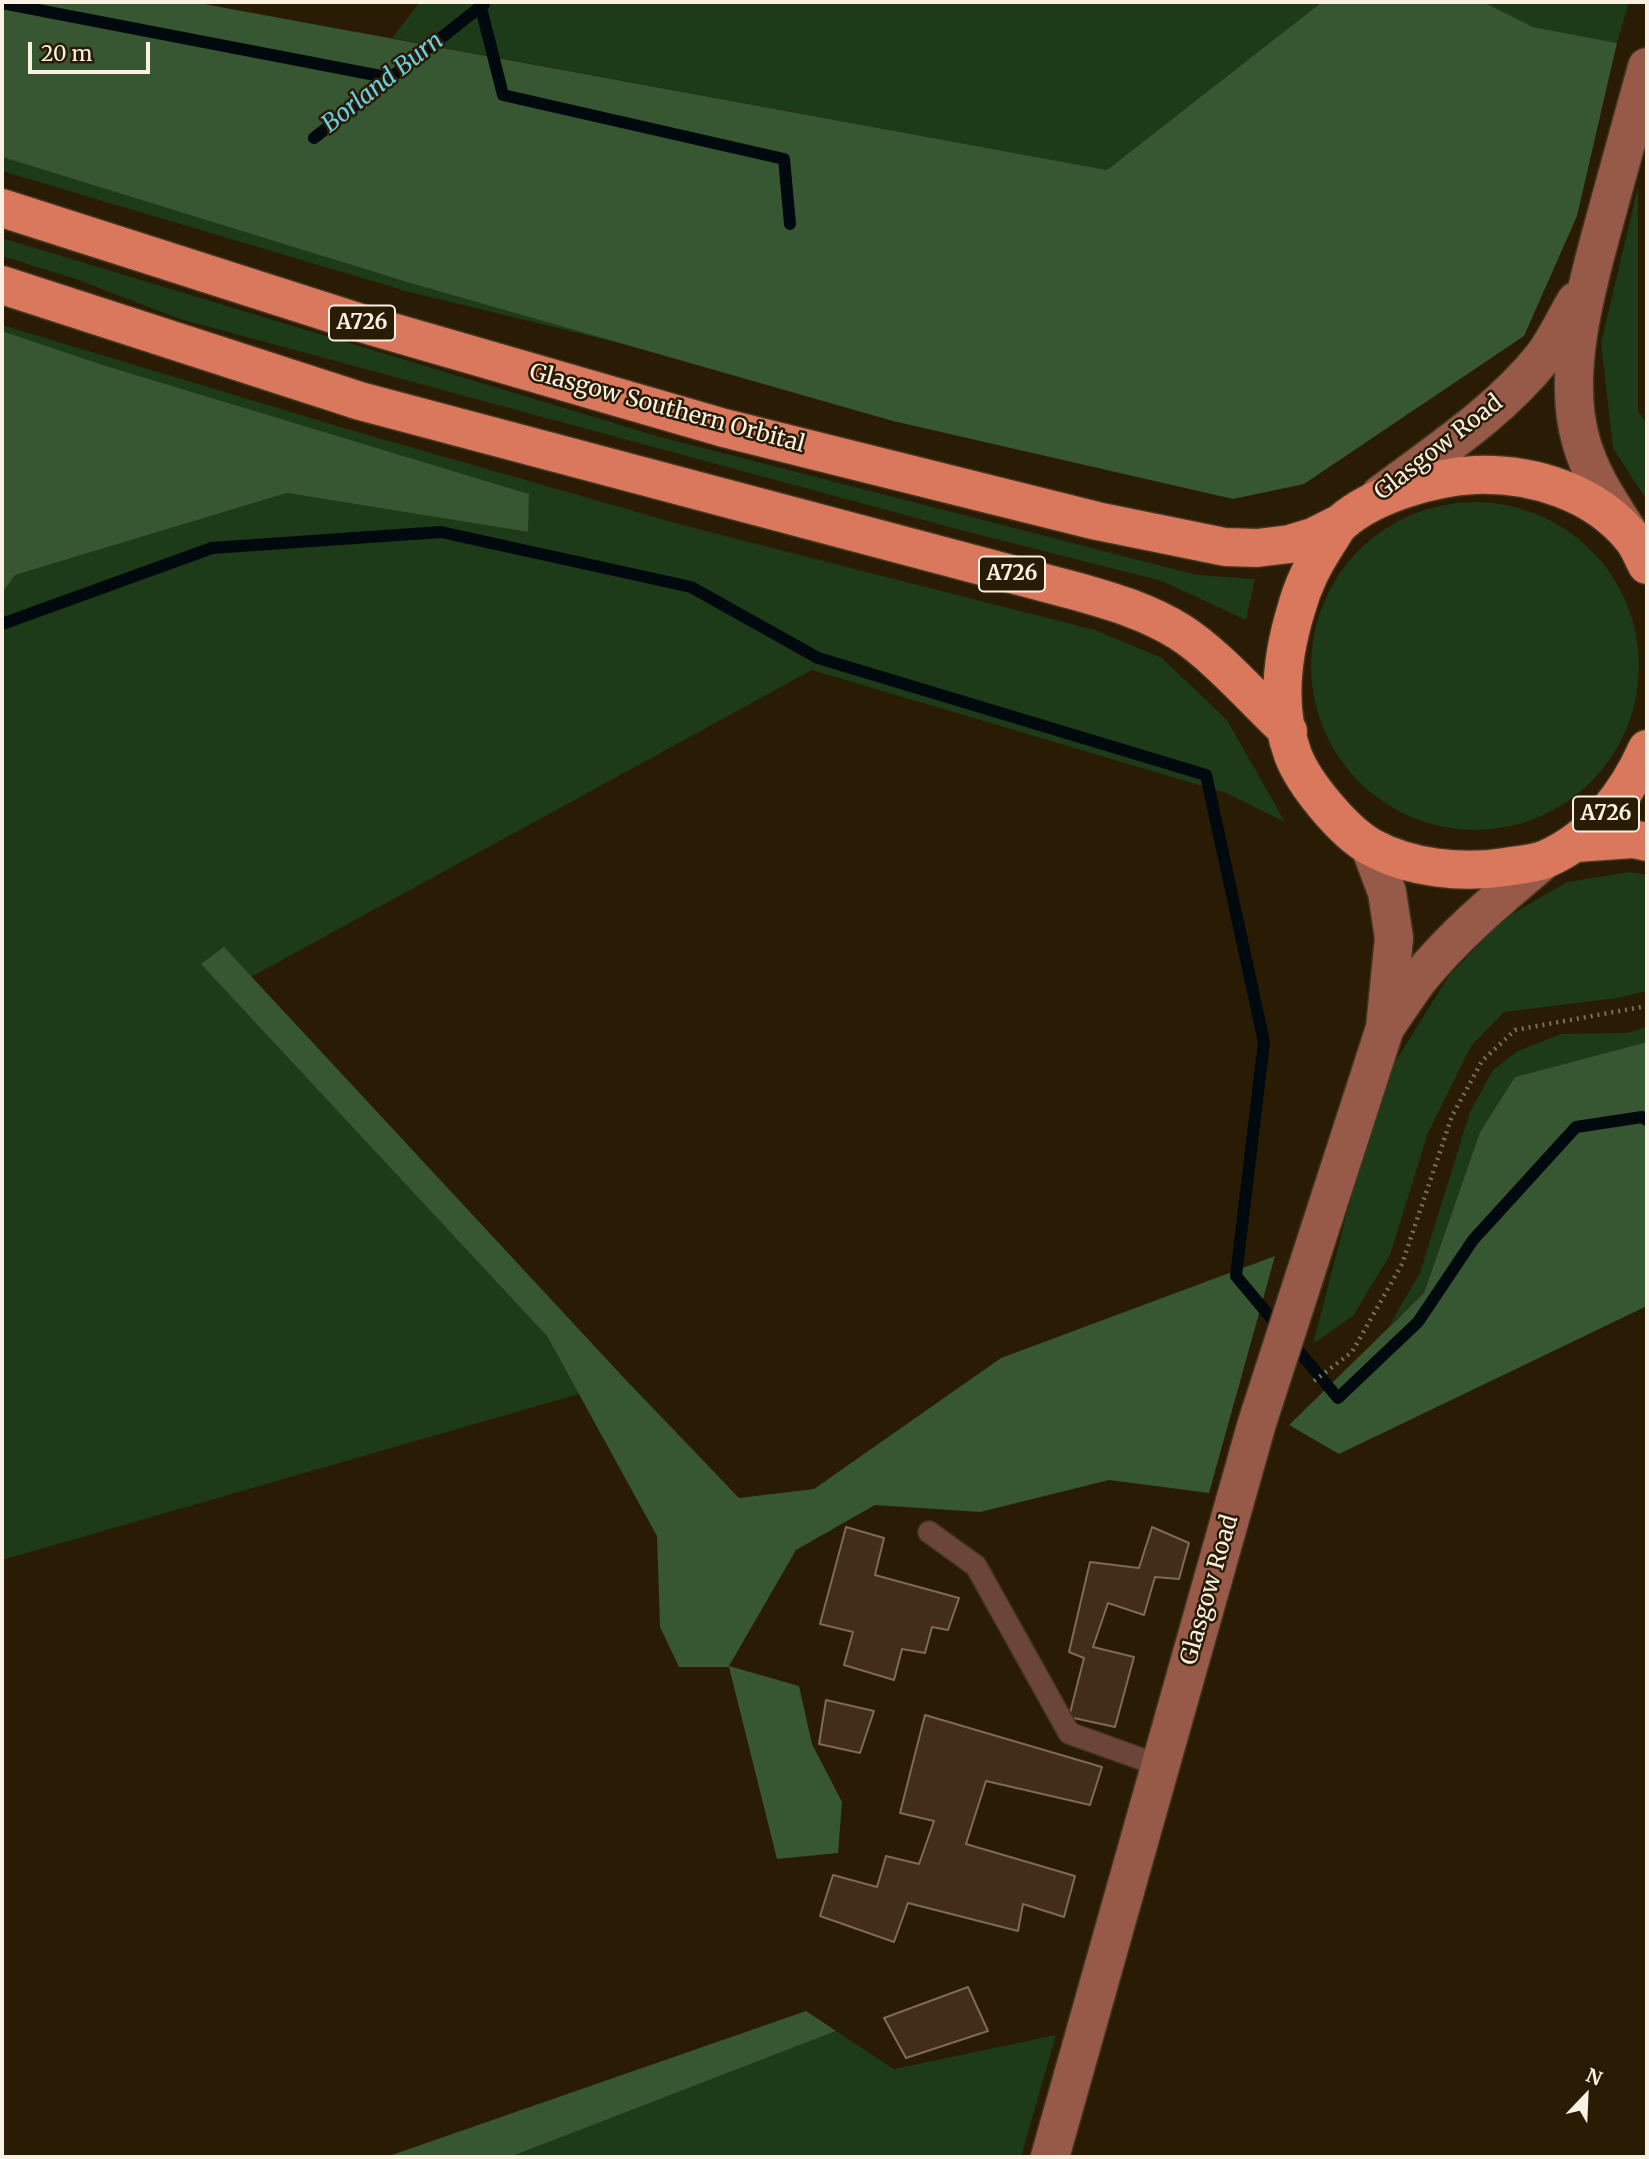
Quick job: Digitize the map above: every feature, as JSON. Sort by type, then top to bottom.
[{"type":"highway","name":"Glasgow Southern Orbital","points":[[2,208],[362,323],[724,428],[1097,520],[1225,547],[1257,548],[1290,544],[1313,537],[1350,516]]},
{"type":"highway","name":"A726","points":[[2,285],[360,401],[1137,610],[1181,633],[1288,731]]},
{"type":"highway","name":"A726","points":[[1640,552],[1598,507],[1566,490],[1531,480],[1497,475],[1459,476],[1424,483],[1350,516],[1310,570],[1290,628],[1283,670],[1283,697],[1293,754],[1306,780],[1332,813],[1370,846],[1410,862],[1455,870],[1494,869],[1560,851],[1633,839],[1647,842]]},
{"type":"highway","name":"A726","points":[[1560,851],[1611,810],[1637,771],[1647,748]]},
{"type":"main road","name":"Glasgow Road","points":[[1640,552],[1595,480],[1580,440],[1573,371],[1588,281],[1647,66]]},
{"type":"main road","name":"Glasgow Road","points":[[1350,516],[1491,412],[1516,388],[1545,354],[1588,281]]},
{"type":"main road","name":"Glasgow Road","points":[[1050,2157],[1257,1423],[1385,1028],[1394,938],[1387,892],[1370,846]]},
{"type":"main road","name":"Glasgow Road","points":[[1385,1028],[1438,957],[1495,902],[1560,851]]},
{"type":"lane","points":[[929,1532],[976,1566],[1069,1733],[1161,1766]]},
{"type":"path","points":[[1310,1384],[1352,1352],[1402,1264],[1452,1116],[1482,1061],[1515,1030],[1647,1006]]},
{"type":"green space","points":[[2,2],[193,2],[1107,170],[1322,2],[1483,2],[1533,27],[1617,43],[1577,216],[1524,336],[1304,484],[1233,499],[893,421],[410,283],[2,157]]},
{"type":"green space","points":[[420,2],[1322,2],[1107,170],[392,38]]},
{"type":"green space","points":[[1483,2],[1629,2],[1617,43],[1533,27]]},
{"type":"green space","points":[[2,157],[410,283],[635,347],[406,291],[2,171]]},
{"type":"green space","points":[[1638,187],[1638,411],[1647,424],[1647,500],[1613,448],[1601,343]]},
{"type":"green space","points":[[2,238],[660,437],[1197,575],[1255,579],[1246,620],[1162,581],[968,532],[180,319],[76,279],[2,256]]},
{"type":"green space","points":[[2,325],[354,431],[686,526],[1095,630],[1162,658],[1227,720],[1285,822],[1226,793],[812,670],[251,977],[224,948],[547,1336],[579,1394],[2,1560],[2,593],[15,575],[287,493],[527,532],[529,494],[103,365],[2,331]]},
{"type":"green space","points":[[2,331],[103,365],[529,494],[528,532],[287,493],[15,575],[2,593]]},
{"type":"green space","points":[[1475,502],[1507,505],[1538,514],[1566,530],[1591,550],[1611,575],[1627,603],[1636,634],[1639,666],[1636,698],[1627,729],[1611,757],[1591,782],[1566,802],[1538,818],[1507,827],[1475,830],[1443,827],[1412,818],[1384,802],[1359,782],[1339,757],[1323,729],[1314,698],[1311,666],[1314,634],[1323,603],[1339,575],[1359,550],[1384,530],[1412,514],[1443,505]]},
{"type":"green space","points":[[1630,872],[1647,875],[1647,991],[1617,998],[1504,1012],[1471,1046],[1428,1133],[1390,1255],[1353,1316],[1313,1344],[1380,1086],[1448,977],[1502,920],[1567,882]]},
{"type":"green space","points":[[224,947],[739,1498],[814,1489],[1001,1358],[1275,1256],[1209,1493],[1109,1480],[980,1512],[875,1505],[796,1550],[729,1666],[799,1686],[812,1744],[842,1802],[838,1853],[777,1859],[729,1667],[679,1667],[660,1627],[657,1536],[547,1336],[201,964]]},
{"type":"green space","points":[[1647,1027],[1647,1042],[1515,1077],[1480,1132],[1424,1293],[1389,1326],[1420,1273],[1470,1112],[1493,1070],[1518,1051],[1561,1034],[1626,1033]]},
{"type":"green space","points":[[1647,1042],[1647,1306],[1339,1454],[1289,1425],[1424,1293],[1480,1132],[1515,1077]]},
{"type":"green space","points":[[806,2011],[836,2031],[510,2157],[386,2157]]},
{"type":"green space","points":[[836,2031],[894,2069],[1056,2035],[1021,2157],[510,2157]]},
{"type":"building","points":[[846,1527],[884,1538],[875,1575],[959,1598],[948,1630],[932,1627],[925,1653],[902,1649],[894,1680],[844,1665],[853,1632],[820,1624]]},
{"type":"building","points":[[1152,1527],[1189,1543],[1179,1579],[1155,1577],[1144,1615],[1108,1603],[1093,1647],[1134,1657],[1115,1727],[1069,1717],[1084,1658],[1069,1652],[1090,1562],[1139,1568]]},
{"type":"building","points":[[826,1700],[874,1711],[860,1753],[819,1744]]},
{"type":"building","points":[[925,1715],[1102,1767],[1090,1805],[986,1781],[966,1844],[1075,1876],[1064,1917],[1023,1904],[1018,1931],[908,1903],[894,1942],[820,1916],[833,1875],[877,1887],[886,1856],[919,1864],[934,1821],[900,1813]]},
{"type":"building","points":[[968,1987],[988,2031],[906,2058],[884,2018]]},
{"type":"waterway","points":[[2,3],[391,78]]},
{"type":"waterway","name":"Borland Burn","points":[[314,138],[484,4]]},
{"type":"waterway","points":[[481,8],[503,95],[784,159],[790,224]]},
{"type":"waterway","points":[[2,624],[212,548],[441,532],[691,587],[818,658],[1206,775],[1264,1042],[1236,1276],[1338,1398],[1418,1322],[1473,1240],[1576,1127],[1642,1117],[1647,1120]]}]
